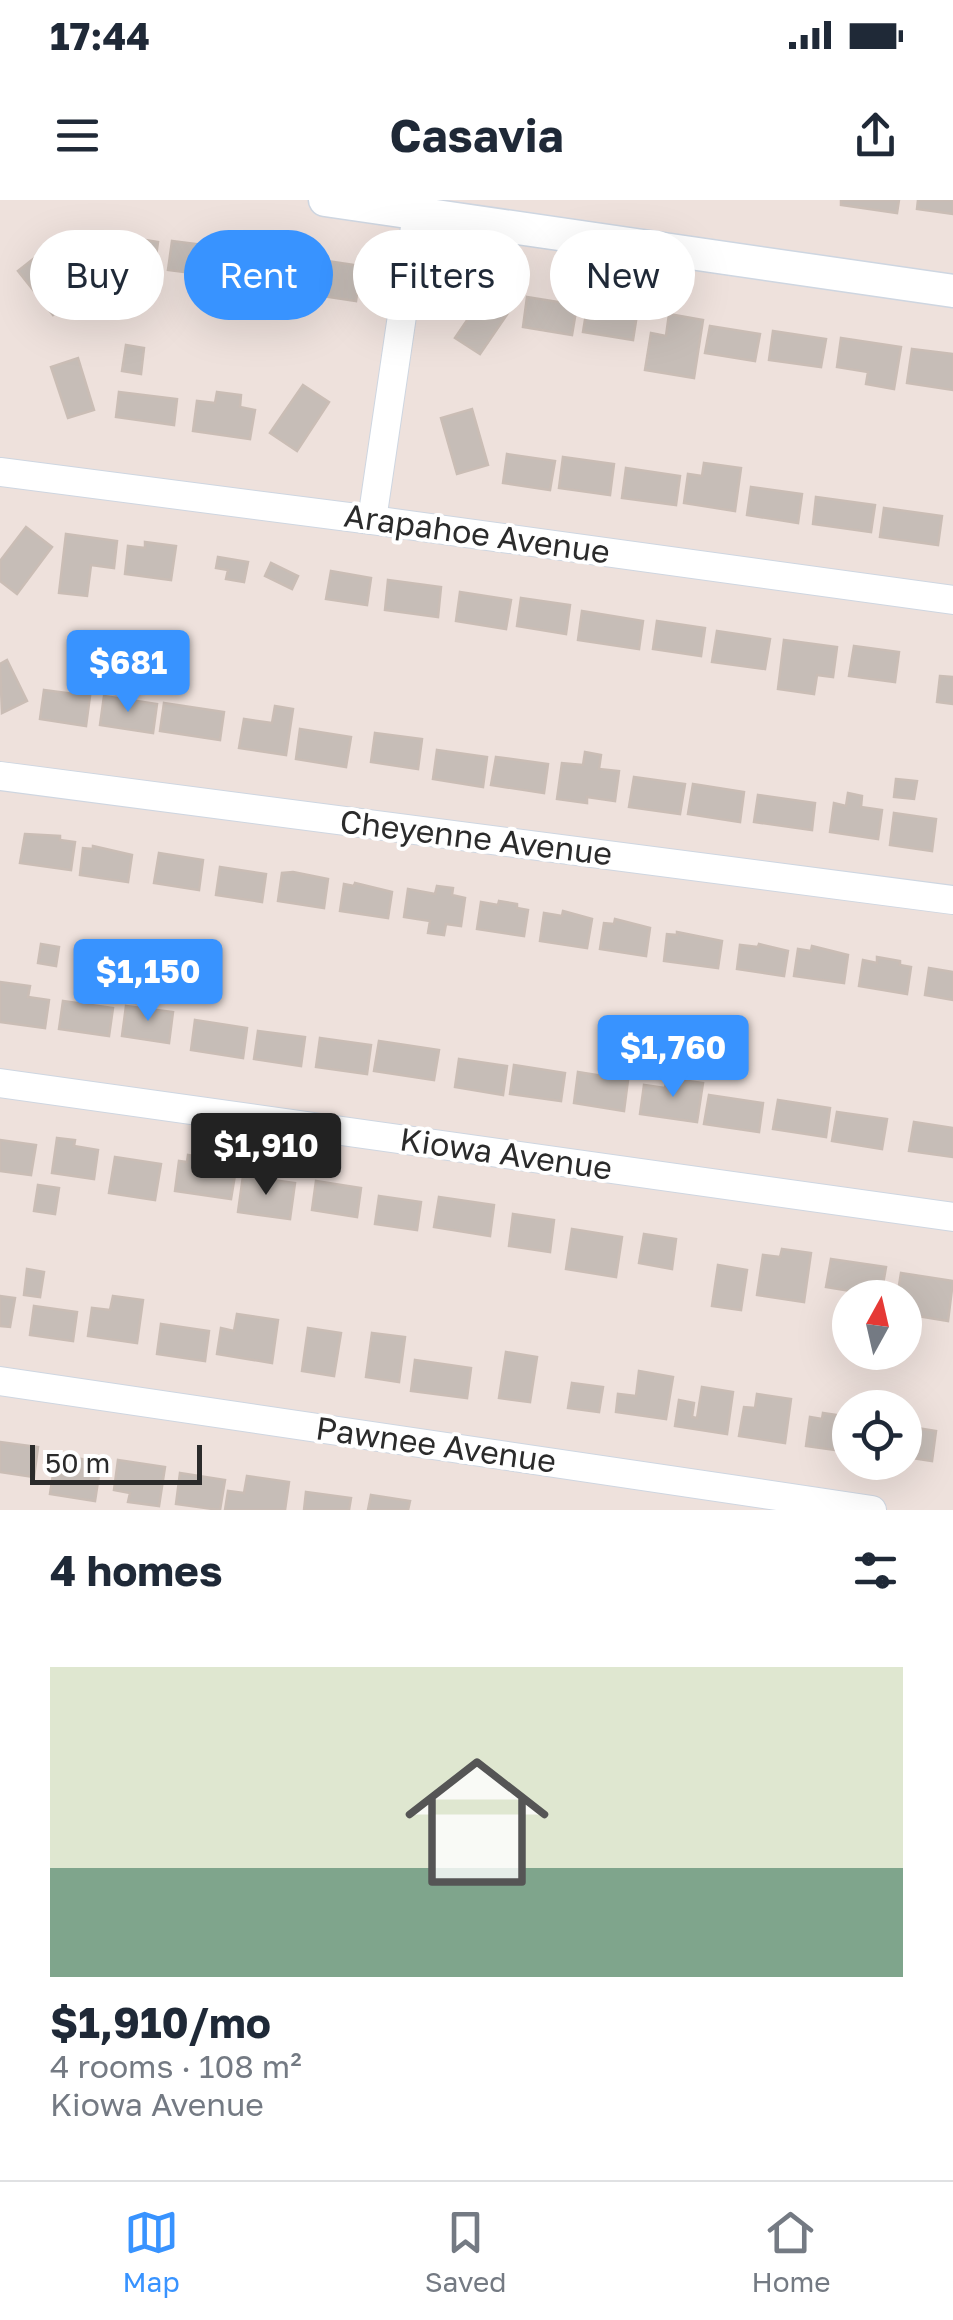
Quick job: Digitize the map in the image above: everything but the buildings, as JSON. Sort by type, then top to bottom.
[{"type":"street","points":[[325,200],[418,207],[953,291]]},
{"type":"street","points":[[372,520],[418,207]]},
{"type":"street","name":"Arapahoe Avenue","points":[[0,472],[953,600]]},
{"type":"street","name":"Cheyenne Avenue","points":[[0,776],[953,900]]},
{"type":"street","name":"Kiowa Avenue","points":[[0,1083],[953,1217]]},
{"type":"street","name":"Pawnee Avenue","points":[[0,1382],[872,1510]]}]
